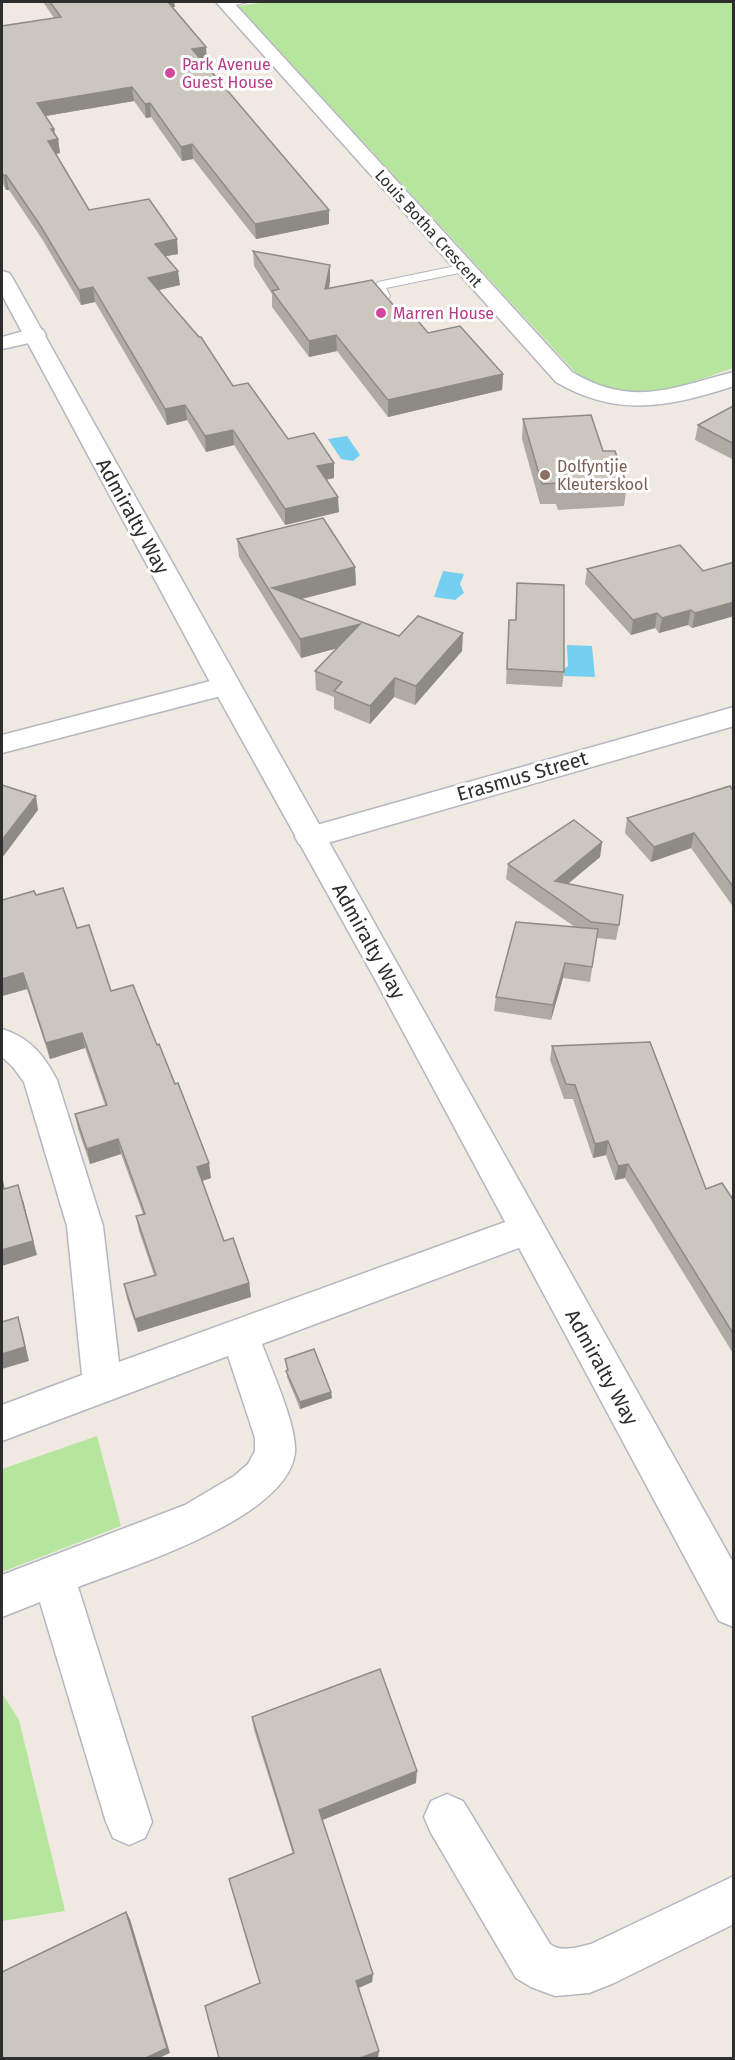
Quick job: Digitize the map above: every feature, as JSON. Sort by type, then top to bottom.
[{"type":"street","name":"Louis Botha Crescent","points":[[231,2],[564,377],[590,392],[629,400],[648,400],[679,395],[734,379]]},
{"type":"street","name":"Admiralty Way","points":[[2,277],[226,686],[390,977],[734,1606]]},
{"type":"street","points":[[2,344],[35,335]]},
{"type":"street","points":[[2,744],[226,686]]},
{"type":"street","name":"Erasmus Street","points":[[310,837],[734,716]]},
{"type":"street","points":[[2,1042],[16,1048],[31,1064],[40,1080],[85,1226],[103,1387]]},
{"type":"street","points":[[2,1423],[527,1229]]},
{"type":"street","points":[[2,1596],[198,1520],[248,1490],[262,1477],[275,1455],[275,1438],[240,1334]]},
{"type":"street","points":[[54,1577],[129,1822]]},
{"type":"street","points":[[447,1817],[532,1961],[542,1969],[554,1972],[580,1971],[597,1966],[734,1899]]},
{"type":"lane","points":[[384,296],[379,288],[382,285],[465,268]]},
{"type":"green space","points":[[268,2],[733,2],[733,368],[668,389],[634,393],[617,392],[601,387],[576,373],[238,6]]},
{"type":"green space","points":[[97,1436],[121,1526],[2,1572],[2,1469]]},
{"type":"green space","points":[[2,1693],[19,1720],[65,1911],[2,1921]]},
{"type":"water","points":[[347,436],[360,455],[353,461],[341,459],[328,439]]},
{"type":"water","points":[[443,571],[464,574],[460,584],[464,593],[455,600],[434,597]]},
{"type":"water","points":[[567,645],[592,646],[595,677],[564,676],[564,669],[568,666]]},
{"type":"building","points":[[50,2],[168,2],[206,47],[192,49],[329,210],[255,224],[192,144],[181,147],[150,103],[145,104],[132,87],[37,103],[58,139],[48,141],[89,210],[149,199],[177,239],[155,244],[178,271],[148,278],[201,337],[233,386],[248,383],[288,439],[314,433],[334,463],[317,466],[338,497],[285,509],[233,430],[205,436],[185,405],[165,409],[93,287],[79,290],[40,225],[6,175],[4,176],[2,172],[2,26],[61,17]]},
{"type":"building","points":[[253,251],[330,265],[325,289],[372,280],[400,313],[410,311],[428,333],[460,326],[503,374],[388,400],[336,335],[309,341],[272,291],[279,289]]},
{"type":"building","points":[[733,406],[734,444],[698,425]]},
{"type":"building","points":[[591,415],[603,451],[615,451],[627,485],[560,489],[558,483],[542,484],[523,419]]},
{"type":"building","points":[[323,518],[355,567],[272,588],[399,636],[418,616],[463,633],[416,686],[395,678],[370,706],[334,691],[342,682],[315,671],[360,624],[300,639],[237,539]]},
{"type":"building","points":[[680,545],[703,571],[734,562],[734,602],[695,613],[691,610],[662,618],[657,613],[633,620],[587,569]]},
{"type":"building","points":[[517,583],[564,585],[564,672],[507,669],[509,620],[516,620]]},
{"type":"building","points":[[2,785],[36,796],[2,840]]},
{"type":"building","points":[[730,786],[734,789],[734,888],[694,833],[654,847],[627,818]]},
{"type":"building","points":[[574,820],[602,842],[555,881],[623,895],[619,925],[591,922],[508,864]]},
{"type":"building","points":[[63,888],[77,928],[89,925],[111,991],[133,985],[157,1045],[159,1044],[175,1084],[178,1083],[209,1163],[197,1167],[224,1241],[233,1238],[249,1283],[135,1319],[124,1284],[156,1275],[136,1216],[145,1214],[118,1139],[87,1149],[75,1114],[107,1105],[82,1033],[46,1043],[23,973],[2,979],[2,900],[34,891],[36,895]]},
{"type":"building","points":[[516,922],[598,929],[592,967],[565,963],[553,1005],[496,997]]},
{"type":"building","points":[[650,1042],[706,1189],[722,1183],[734,1201],[734,1335],[628,1164],[618,1166],[608,1141],[595,1144],[575,1085],[566,1084],[552,1046]]},
{"type":"building","points":[[2,1179],[4,1189],[18,1185],[33,1241],[2,1250]]},
{"type":"building","points":[[18,1317],[25,1347],[2,1354],[2,1322]]},
{"type":"building","points":[[314,1349],[331,1392],[300,1402],[286,1371],[288,1370],[285,1359]]},
{"type":"building","points":[[380,1669],[417,1771],[319,1810],[373,1974],[356,1981],[379,2051],[360,2058],[219,2058],[205,2006],[260,1983],[229,1879],[294,1853],[252,1717]]},
{"type":"building","points":[[126,1912],[167,2048],[146,2058],[2,2058],[2,1972]]},
{"type":"place","name":"Park Avenue Guest House","points":[[170,73]]},
{"type":"place","name":"Marren House","points":[[381,313]]},
{"type":"place","name":"Dolfyntjie Kleuterskool","points":[[545,475]]}]
